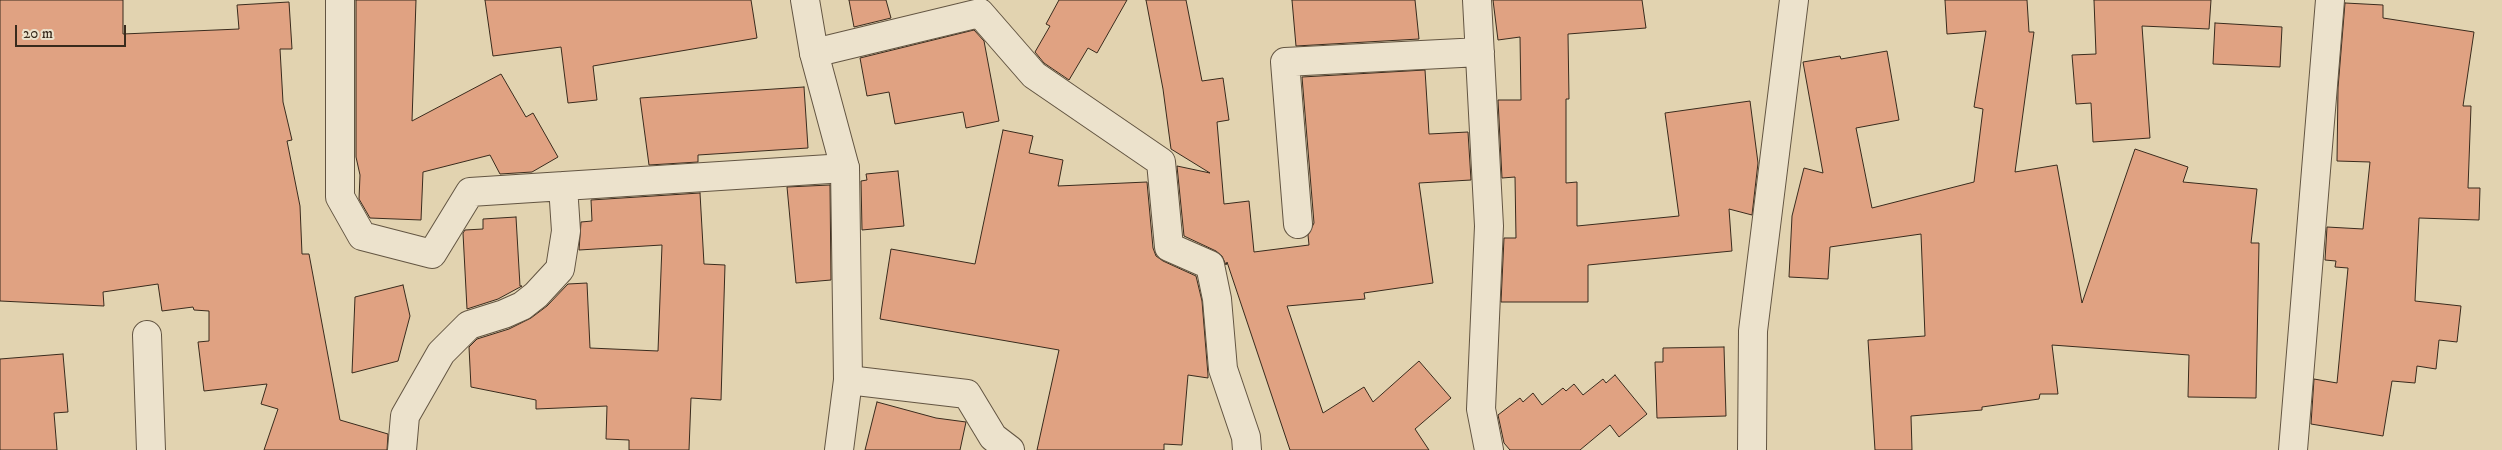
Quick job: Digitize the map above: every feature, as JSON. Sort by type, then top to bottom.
[{"type":"street","points":[[340,0],[340,197],[362,236],[432,254],[470,192],[845,168]]},
{"type":"street","points":[[805,0],[814,53],[845,168],[848,380],[839,450]]},
{"type":"street","points":[[1477,0],[1489,226],[1481,409],[1489,450]]},
{"type":"street","points":[[1752,450],[1753,331],[1794,0]]},
{"type":"street","points":[[2293,450],[2330,0]]},
{"type":"street","points":[[814,53],[980,14],[1034,75],[1161,162],[1169,247],[1210,265],[1217,299],[1223,368],[1246,437],[1246,450]]},
{"type":"street","points":[[1298,224],[1285,62],[1480,52]]},
{"type":"street","points":[[402,450],[405,416],[441,352],[468,325],[504,314],[522,306],[536,295],[560,269],[566,231],[563,186]]},
{"type":"street","points":[[147,335],[151,450]]},
{"type":"street","points":[[848,380],[967,394],[993,437],[1010,450]]},
{"type":"building","points":[[0,0],[123,0],[123,34],[239,29],[237,5],[289,2],[292,49],[280,49],[283,102],[292,140],[287,141],[300,206],[302,254],[309,254],[340,420],[388,434],[387,450],[264,450],[278,409],[261,404],[267,384],[204,391],[198,342],[209,341],[209,311],[194,310],[193,307],[162,311],[158,284],[103,292],[104,306],[0,301]]},
{"type":"building","points":[[356,0],[416,0],[412,121],[501,74],[526,117],[533,113],[558,157],[532,172],[500,174],[490,155],[423,172],[421,220],[370,218],[359,199],[360,175],[356,157]]},
{"type":"building","points":[[485,0],[751,0],[757,38],[593,66],[597,100],[568,103],[561,47],[493,56]]},
{"type":"building","points":[[849,0],[886,0],[891,18],[854,27]]},
{"type":"building","points":[[1059,0],[1127,0],[1097,53],[1088,48],[1069,80],[1044,63],[1035,52],[1050,26],[1046,24]]},
{"type":"building","points":[[1146,0],[1186,0],[1202,81],[1223,78],[1229,120],[1217,122],[1224,204],[1249,201],[1254,252],[1309,245],[1308,235],[1314,223],[1302,77],[1425,70],[1429,134],[1468,132],[1471,180],[1419,183],[1433,283],[1364,293],[1365,299],[1287,306],[1323,413],[1364,387],[1373,402],[1419,361],[1451,398],[1415,429],[1429,450],[1290,450],[1227,262],[1226,265],[1222,256],[1216,251],[1184,236],[1177,166],[1210,173],[1171,149],[1163,89]]},
{"type":"building","points":[[1292,0],[1415,0],[1419,39],[1296,46]]},
{"type":"building","points":[[1493,0],[1642,0],[1646,28],[1568,34],[1569,99],[1566,99],[1566,183],[1577,182],[1577,226],[1679,216],[1665,113],[1750,101],[1758,163],[1752,215],[1729,209],[1732,251],[1588,265],[1588,302],[1501,302],[1504,238],[1516,238],[1515,177],[1502,178],[1498,100],[1521,100],[1520,37],[1498,40]]},
{"type":"building","points":[[1945,0],[2027,0],[2029,32],[2034,32],[2015,172],[2057,165],[2082,303],[2135,149],[2188,167],[2183,182],[2257,189],[2251,243],[2259,243],[2256,398],[2188,397],[2189,355],[2052,345],[2058,394],[2040,394],[2039,399],[1982,407],[1982,410],[1911,416],[1912,450],[1875,450],[1868,340],[1925,336],[1921,234],[1830,247],[1828,279],[1789,277],[1792,216],[1804,168],[1823,173],[1803,62],[1840,56],[1841,59],[1887,51],[1899,120],[1856,128],[1872,208],[1974,182],[1983,109],[1974,107],[1986,31],[1947,34]]},
{"type":"building","points":[[2094,0],[2211,0],[2209,29],[2142,26],[2150,138],[2093,142],[2091,103],[2076,104],[2072,55],[2096,54]]},
{"type":"building","points":[[2345,3],[2383,5],[2383,18],[2474,32],[2463,106],[2471,106],[2468,188],[2480,188],[2479,220],[2419,218],[2415,301],[2461,306],[2457,342],[2439,340],[2436,369],[2417,366],[2415,383],[2392,381],[2383,436],[2311,424],[2314,379],[2337,383],[2348,268],[2335,267],[2336,261],[2325,260],[2327,227],[2363,229],[2370,162],[2337,161],[2338,88]]},
{"type":"building","points":[[2215,23],[2282,27],[2280,67],[2213,64]]},
{"type":"building","points":[[974,30],[984,41],[999,121],[966,128],[963,112],[895,124],[889,92],[867,96],[860,58]]},
{"type":"building","points":[[804,87],[808,148],[698,155],[698,162],[649,165],[640,98]]},
{"type":"building","points":[[1003,130],[1033,136],[1029,153],[1063,160],[1058,186],[1147,182],[1153,248],[1156,256],[1196,276],[1202,301],[1208,378],[1188,375],[1182,445],[1164,444],[1164,450],[1037,450],[1059,350],[880,319],[891,249],[975,264]]},
{"type":"building","points":[[898,171],[904,226],[862,230],[861,181],[867,180],[866,174]]},
{"type":"building","points":[[830,185],[831,280],[796,283],[787,187]]},
{"type":"building","points":[[700,193],[704,264],[725,265],[721,400],[691,398],[689,450],[629,450],[629,440],[606,439],[607,406],[536,409],[536,400],[471,387],[469,347],[477,339],[509,329],[531,318],[547,306],[568,284],[587,283],[590,348],[658,351],[662,245],[579,250],[581,222],[592,221],[591,200]]},
{"type":"building","points":[[516,217],[520,286],[522,286],[498,299],[467,309],[463,233],[465,230],[483,229],[483,219]]},
{"type":"building","points":[[403,285],[410,316],[398,361],[352,373],[355,297]]},
{"type":"building","points":[[1724,347],[1726,416],[1657,418],[1655,362],[1663,362],[1663,348]]},
{"type":"building","points":[[63,354],[68,412],[54,413],[57,450],[0,450],[0,359]]},
{"type":"building","points":[[1615,375],[1647,414],[1619,437],[1610,425],[1580,450],[1510,450],[1504,443],[1498,415],[1520,398],[1523,402],[1533,393],[1542,405],[1563,388],[1566,391],[1574,384],[1583,395],[1603,379],[1606,383]]},
{"type":"building","points":[[877,402],[936,418],[966,422],[960,450],[865,450]]}]
